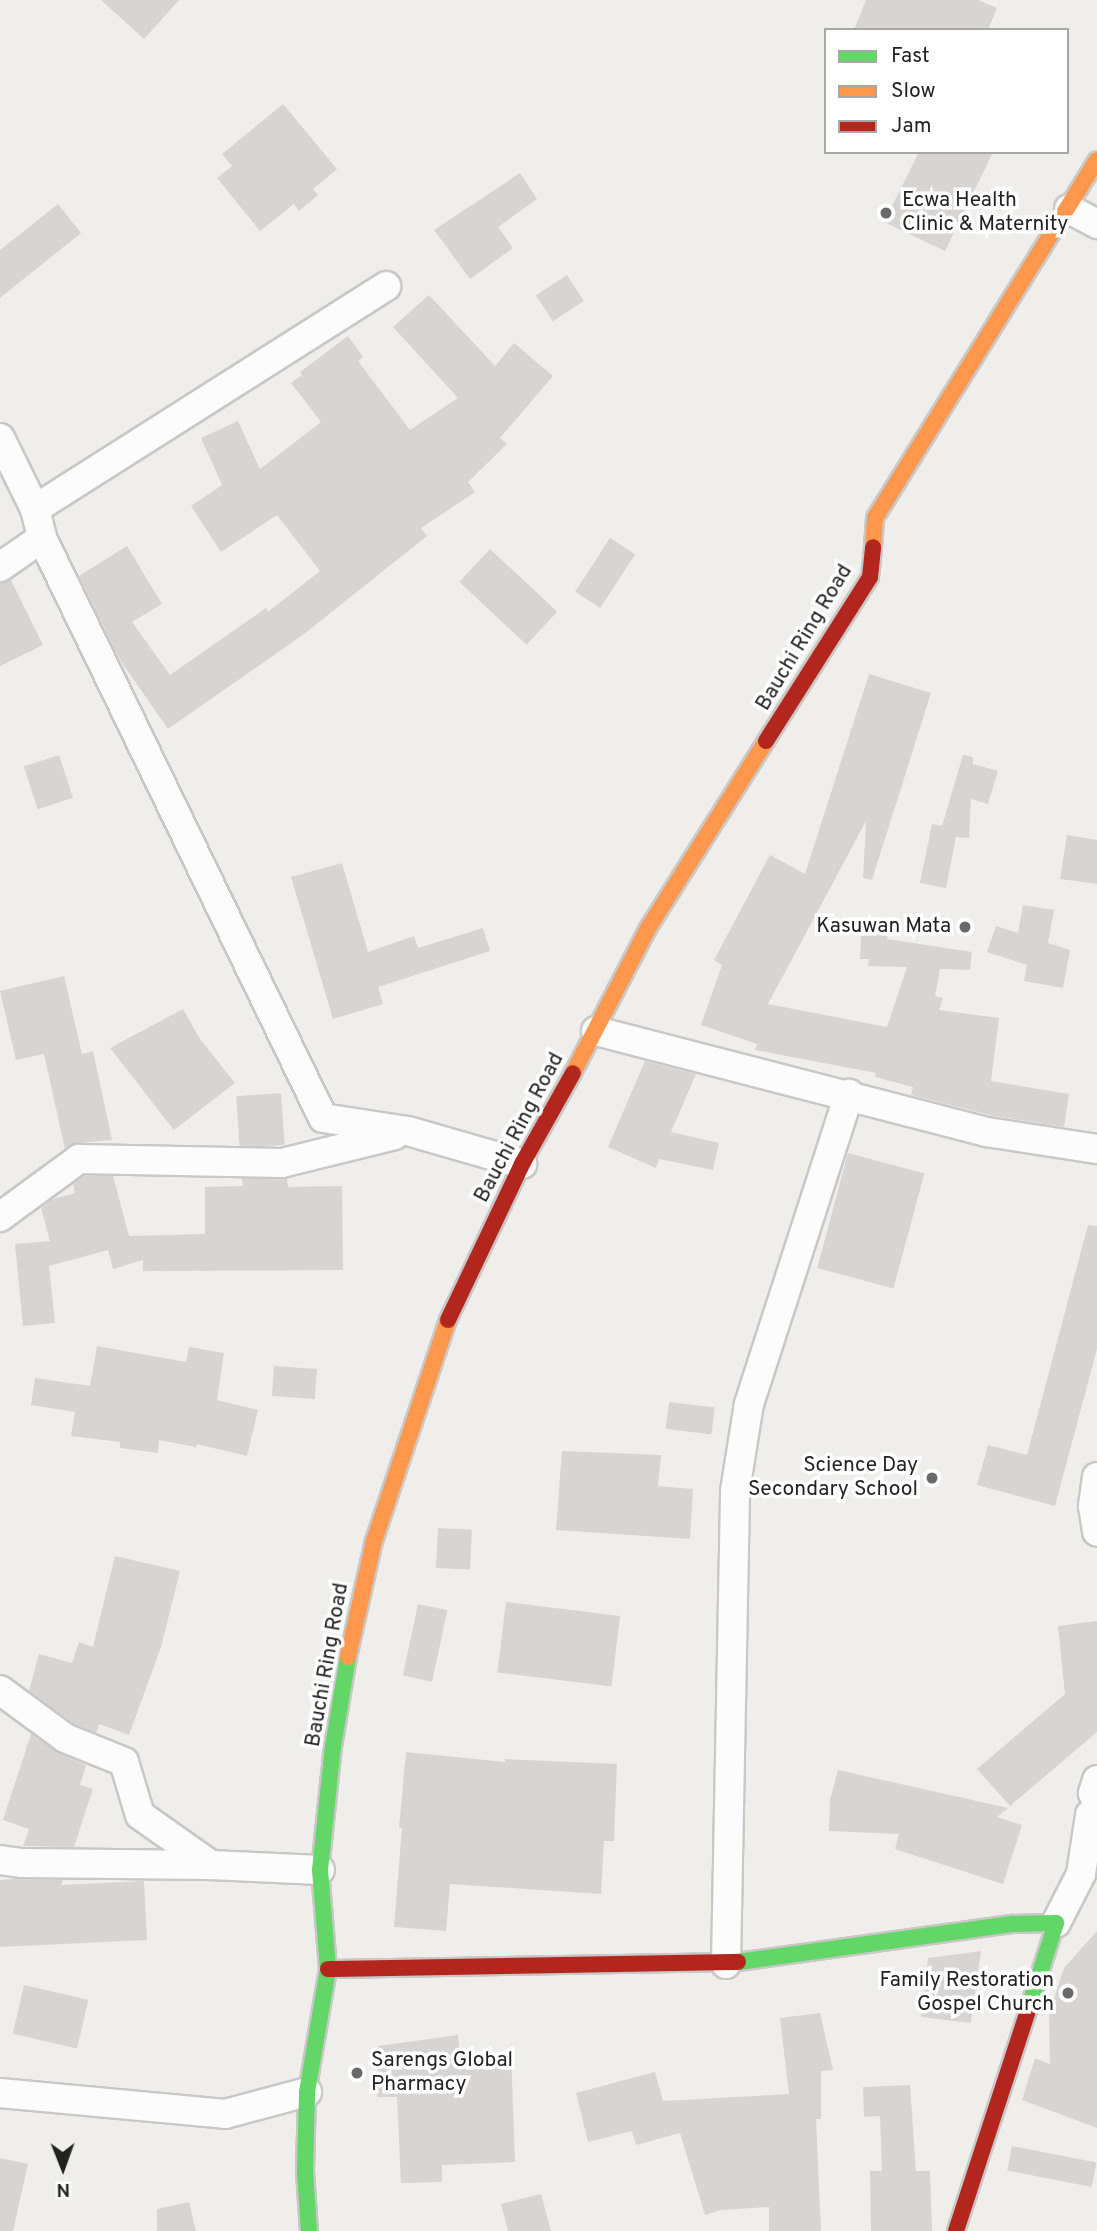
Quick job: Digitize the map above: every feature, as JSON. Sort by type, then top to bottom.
[{"type":"main road","name":"Bauchi Ring Road","points":[[309,2231],[305,2171],[307,2092],[328,1969],[320,1870],[333,1747],[352,1636],[374,1541],[442,1332],[522,1164],[596,1031],[647,930],[870,577],[875,518],[1097,160]]},
{"type":"main road","points":[[328,1969],[726,1964],[1013,1924],[1056,1923],[956,2231]]},
{"type":"street","points":[[1069,209],[1097,224]]},
{"type":"street","points":[[35,509],[386,286]]},
{"type":"street","points":[[0,438],[35,509],[42,538],[323,1118],[408,1131],[522,1164]]},
{"type":"street","points":[[0,567],[42,538]]},
{"type":"street","points":[[596,1031],[849,1094],[986,1132],[1097,1149]]},
{"type":"street","points":[[726,1964],[734,1491],[749,1404],[849,1094]]},
{"type":"street","points":[[0,1217],[79,1159],[282,1163],[408,1131]]},
{"type":"street","points":[[1097,1478],[1093,1506],[1097,1532]]},
{"type":"street","points":[[0,1690],[65,1738],[124,1762],[140,1815],[211,1865]]},
{"type":"street","points":[[1097,1780],[1093,1793],[1097,1801]]},
{"type":"street","points":[[1056,1923],[1082,1874],[1090,1815],[1097,1806]]},
{"type":"street","points":[[0,1860],[320,1870]]},
{"type":"street","points":[[0,2093],[225,2114],[307,2092]]},
{"type":"building","points":[[101,0],[179,0],[144,39]]},
{"type":"building","points":[[866,0],[978,0],[997,8],[989,28],[855,28]]},
{"type":"building","points":[[283,104],[337,169],[313,189],[318,195],[299,211],[294,204],[260,231],[217,178],[232,166],[222,154]]},
{"type":"building","points":[[918,154],[992,154],[945,251],[884,222]]},
{"type":"building","points":[[520,173],[537,199],[498,227],[513,248],[470,279],[434,230]]},
{"type":"building","points":[[58,204],[81,233],[0,298],[0,250]]},
{"type":"building","points":[[567,275],[584,301],[553,321],[536,295]]},
{"type":"building","points":[[429,295],[495,366],[514,343],[553,376],[500,438],[507,444],[468,482],[475,492],[421,528],[427,536],[304,634],[168,729],[120,660],[79,576],[127,546],[162,604],[132,622],[170,675],[266,608],[268,612],[320,571],[277,515],[221,552],[191,506],[222,485],[201,438],[238,421],[260,469],[321,422],[291,383],[302,375],[300,372],[348,336],[363,357],[358,361],[410,430],[458,398],[393,327]]},
{"type":"building","points":[[610,538],[635,554],[600,608],[575,592]]},
{"type":"building","points":[[490,549],[557,612],[527,645],[459,582]]},
{"type":"building","points":[[11,580],[43,645],[0,666],[0,583]]},
{"type":"building","points":[[869,674],[931,693],[872,880],[863,878],[866,821],[768,1004],[887,1027],[907,967],[868,966],[869,959],[860,959],[861,934],[888,935],[887,939],[972,952],[970,970],[940,969],[935,996],[943,998],[939,1010],[999,1018],[991,1081],[1069,1094],[1064,1127],[994,1116],[911,1095],[913,1087],[875,1077],[876,1073],[755,1050],[757,1044],[701,1025],[722,965],[714,960],[770,855],[805,874]]},
{"type":"building","points":[[59,755],[73,798],[38,809],[24,766]]},
{"type":"building","points":[[963,755],[973,757],[973,764],[998,771],[988,804],[971,799],[969,838],[956,837],[946,888],[920,883],[932,824],[942,826]]},
{"type":"building","points":[[1067,835],[1097,840],[1097,884],[1060,879]]},
{"type":"building","points":[[342,863],[368,952],[414,936],[418,948],[483,928],[490,951],[378,987],[383,1004],[333,1019],[291,877]]},
{"type":"building","points":[[1023,905],[1054,910],[1048,943],[1070,950],[1063,988],[1024,981],[1027,965],[987,952],[996,926],[1018,933]]},
{"type":"building","points":[[64,976],[82,1054],[93,1051],[112,1140],[78,1143],[65,1149],[44,1054],[16,1060],[0,991]]},
{"type":"building","points":[[183,1009],[200,1039],[235,1083],[174,1130],[110,1048]]},
{"type":"building","points":[[645,1061],[696,1074],[671,1132],[719,1143],[713,1170],[659,1159],[656,1168],[608,1147]]},
{"type":"building","points":[[281,1093],[285,1145],[240,1148],[236,1096]]},
{"type":"building","points":[[848,1153],[924,1173],[894,1288],[817,1268]]},
{"type":"building","points":[[84,1176],[113,1176],[129,1236],[205,1234],[205,1187],[243,1186],[242,1179],[287,1179],[288,1187],[342,1186],[343,1270],[143,1271],[143,1260],[113,1269],[108,1250],[49,1266],[55,1323],[23,1326],[15,1244],[50,1241],[41,1208],[53,1199],[75,1193],[73,1184]]},
{"type":"building","points":[[1088,1225],[1097,1226],[1097,1349],[1055,1506],[977,1485],[988,1445],[1027,1455]]},
{"type":"building","points":[[97,1346],[186,1362],[189,1347],[224,1353],[217,1400],[258,1410],[247,1456],[197,1444],[196,1447],[159,1440],[158,1453],[120,1448],[120,1442],[71,1436],[75,1412],[31,1405],[35,1378],[90,1386]]},
{"type":"building","points":[[274,1366],[317,1369],[315,1399],[272,1396]]},
{"type":"building","points":[[669,1402],[715,1408],[711,1434],[666,1429]]},
{"type":"building","points":[[562,1451],[661,1455],[658,1486],[693,1489],[690,1539],[556,1530]]},
{"type":"building","points":[[438,1528],[472,1530],[470,1570],[436,1568]]},
{"type":"building","points":[[115,1556],[180,1571],[161,1647],[129,1735],[99,1724],[96,1733],[73,1723],[29,1691],[39,1654],[72,1663],[79,1642],[93,1647]]},
{"type":"building","points":[[506,1602],[620,1616],[611,1686],[497,1672]]},
{"type":"building","points":[[418,1604],[447,1610],[432,1682],[403,1675]]},
{"type":"building","points":[[1097,1621],[1097,1732],[1010,1806],[977,1769],[1065,1694],[1058,1626]]},
{"type":"building","points":[[31,1734],[58,1753],[86,1765],[80,1785],[93,1789],[74,1847],[23,1846],[29,1829],[3,1820]]},
{"type":"building","points":[[406,1752],[505,1762],[505,1759],[617,1764],[614,1841],[604,1841],[601,1894],[450,1884],[446,1931],[394,1927]]},
{"type":"building","points":[[838,1770],[1008,1808],[997,1817],[1022,1825],[1003,1884],[895,1849],[899,1834],[829,1831],[830,1800]]},
{"type":"building","points":[[0,1880],[63,1880],[61,1885],[144,1881],[147,1940],[0,1947]]},
{"type":"building","points":[[1097,1931],[1097,2128],[1022,2100],[1035,2058],[1050,2064],[1049,2014],[1064,1968]]},
{"type":"building","points":[[981,1951],[971,2023],[921,2017],[928,1958]]},
{"type":"building","points":[[24,1985],[88,2000],[77,2049],[13,2034]]},
{"type":"building","points":[[820,2013],[833,2070],[821,2071],[821,2119],[816,2119],[821,2231],[769,2231],[769,2207],[721,2210],[705,2215],[680,2133],[636,2145],[632,2131],[588,2142],[576,2093],[655,2072],[663,2101],[789,2094],[780,2018]]},
{"type":"building","points":[[458,2035],[461,2066],[511,2052],[515,2162],[442,2165],[442,2182],[401,2183],[397,2097],[377,2097],[378,2046]]},
{"type":"building","points":[[910,2085],[916,2171],[930,2171],[932,2231],[871,2231],[870,2171],[882,2171],[880,2116],[864,2117],[863,2087]]},
{"type":"building","points":[[1012,2146],[1096,2162],[1092,2187],[1007,2171]]},
{"type":"building","points":[[0,2158],[28,2164],[13,2231],[0,2231]]},
{"type":"building","points":[[541,2194],[551,2231],[508,2231],[501,2204]]},
{"type":"building","points":[[189,2202],[196,2231],[157,2231],[157,2209]]},
{"type":"traffic: fast","points":[[309,2231],[305,2171],[307,2092],[328,1969],[320,1870],[333,1747],[348,1657]]},
{"type":"traffic: fast","points":[[738,1962],[1013,1924],[1056,1923],[1029,2007]]},
{"type":"traffic: slow","points":[[873,547],[875,518],[1097,160]]},
{"type":"traffic: slow","points":[[573,1073],[647,930],[766,741]]},
{"type":"traffic: slow","points":[[348,1657],[374,1541],[448,1320]]},
{"type":"traffic: jam","points":[[766,741],[870,577],[873,547]]},
{"type":"traffic: jam","points":[[448,1320],[522,1164],[573,1073]]},
{"type":"traffic: jam","points":[[328,1969],[738,1962]]},
{"type":"traffic: jam","points":[[956,2231],[1029,2007]]},
{"type":"place","name":"Ecwa Health Clinic & Maternity","points":[[886,213]]},
{"type":"place","name":"Kasuwan Mata","points":[[965,927]]},
{"type":"place","name":"Science Day Secondary School","points":[[932,1478]]},
{"type":"place","name":"Family Restoration Gospel Church","points":[[1068,1993]]},
{"type":"place","name":"Sarengs Global Pharmacy","points":[[357,2073]]}]
